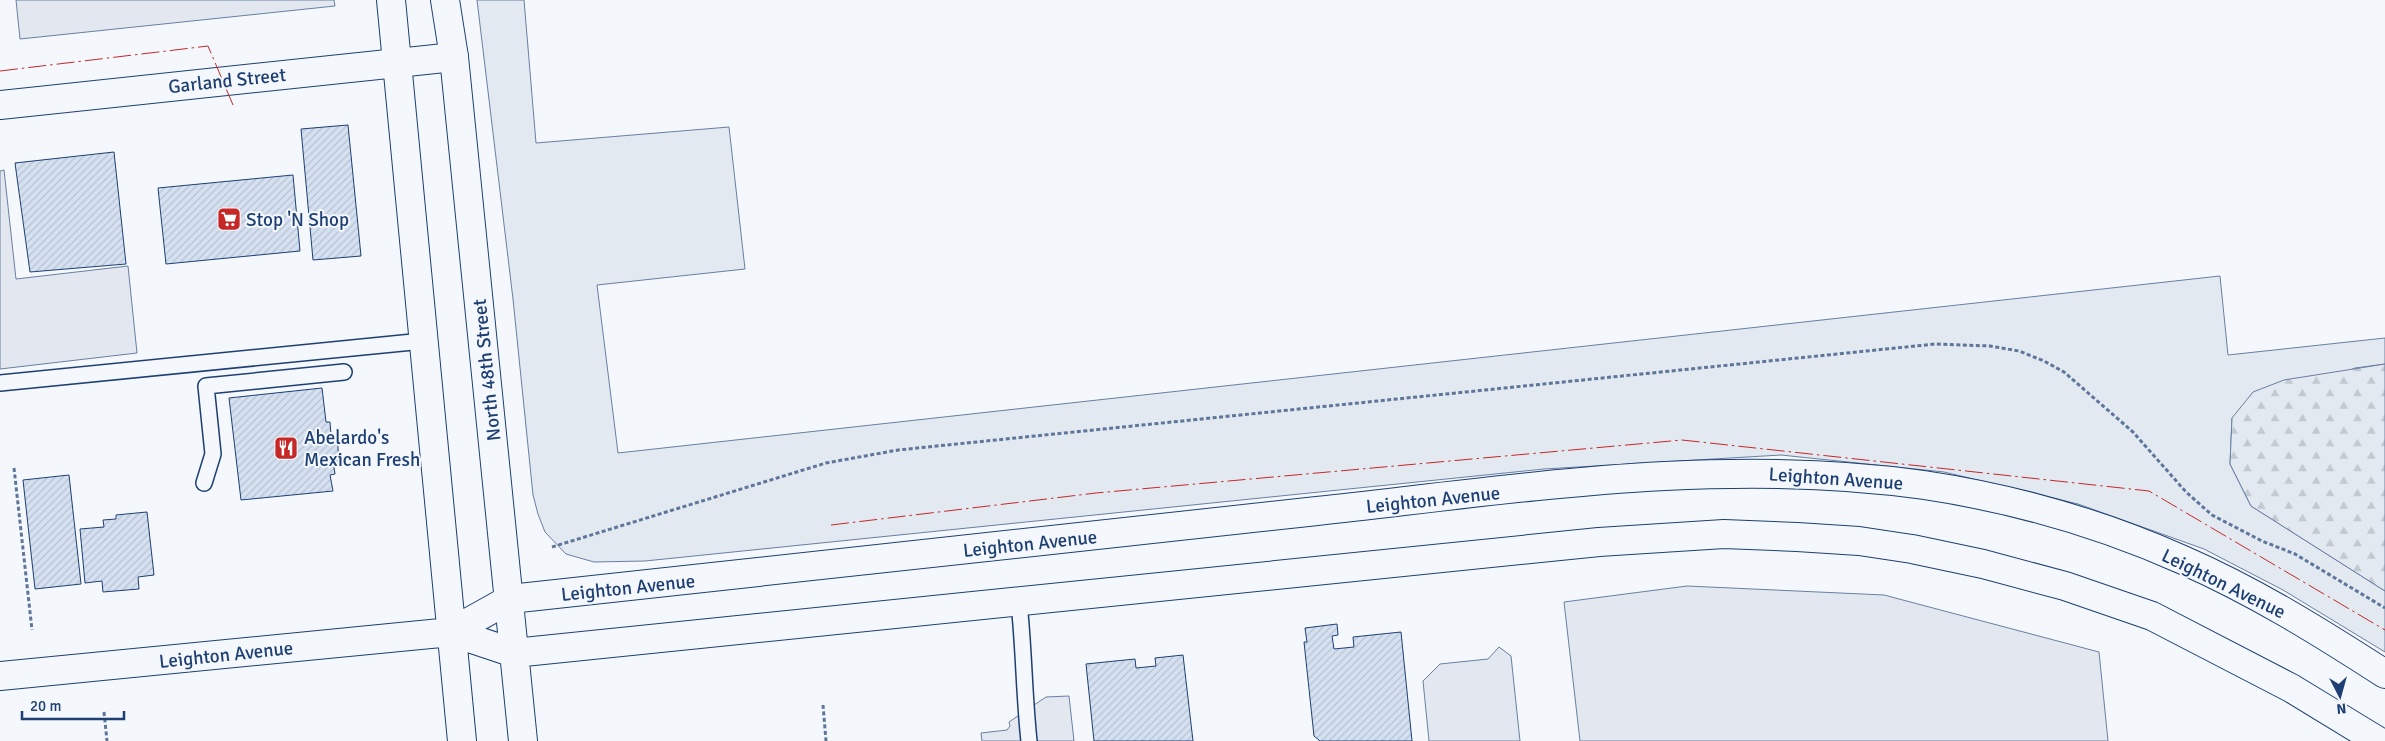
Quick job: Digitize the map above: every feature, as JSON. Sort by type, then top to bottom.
[{"type":"main road","points":[[392,0],[462,741]]},
{"type":"main road","name":"North 48th Street","points":[[446,0],[454,57],[523,741]]},
{"type":"main road","name":"Garland Street","points":[[0,104],[454,57]]},
{"type":"main road","name":"Leighton Avenue","points":[[0,676],[451,632],[510,599],[1565,484],[1750,472],[1839,475],[1926,486],[2024,506],[2108,531],[2183,560],[2249,593],[2314,628],[2385,674]]},
{"type":"main road","name":"Leighton Avenue","points":[[451,632],[514,653],[1018,603],[1454,556],[1684,535],[1751,534],[1859,541],[1912,549],[1983,564],[2065,586],[2152,616],[2290,688],[2378,741]]},
{"type":"lane","points":[[0,383],[423,341]]},
{"type":"lane","points":[[204,483],[213,454],[206,386],[344,372]]},
{"type":"lane","points":[[1018,603],[1024,649],[1025,698],[1029,741]]},
{"type":"path","points":[[552,547],[826,464],[898,450],[1935,344],[1990,346],[2019,351],[2044,360],[2064,372],[2133,432],[2186,492],[2212,515],[2262,541],[2296,554],[2385,608]]},
{"type":"path","points":[[14,468],[32,630]]},
{"type":"path","points":[[823,705],[826,741]]},
{"type":"path","points":[[104,712],[107,741]]},
{"type":"green space","points":[[477,0],[524,0],[536,143],[729,127],[745,269],[597,285],[618,453],[2220,276],[2228,355],[2385,338],[2385,364],[2355,368],[2232,418],[2230,464],[2251,506],[2385,591],[2385,652],[2283,590],[2204,549],[2078,504],[1944,472],[1781,455],[1544,469],[645,561],[594,562],[566,554],[545,532],[533,495],[513,299]]},
{"type":"green space","points":[[2385,364],[2385,591],[2251,506],[2230,464],[2232,418],[2253,392],[2284,380]]},
{"type":"shaded area","points":[[16,0],[334,0],[335,6],[20,39]]},
{"type":"shaded area","points":[[4,170],[16,279],[128,266],[137,353],[0,369],[0,171]]},
{"type":"shaded area","points":[[1687,586],[1884,595],[2099,652],[2108,741],[1580,741],[1564,602]]},
{"type":"shaded area","points":[[1499,647],[1511,656],[1520,741],[1429,741],[1423,681],[1440,664],[1488,659]]},
{"type":"shaded area","points":[[1069,696],[1074,741],[982,741],[981,733],[1007,730],[1010,726],[1009,722],[1046,697]]},
{"type":"building","points":[[348,125],[361,256],[313,260],[301,129]]},
{"type":"building","points":[[114,152],[126,264],[30,272],[15,163]]},
{"type":"building","name":"Stop 'N Shop","points":[[293,175],[300,251],[166,264],[158,188]]},
{"type":"building","name":"Abelardo's Mexican Fresh","points":[[322,388],[326,422],[330,422],[331,435],[337,435],[339,461],[333,461],[335,474],[330,475],[333,491],[241,500],[229,398]]},
{"type":"building","points":[[69,475],[81,584],[35,589],[23,480]]},
{"type":"building","points":[[147,512],[154,575],[138,577],[139,589],[103,592],[102,581],[85,583],[80,529],[104,527],[103,520],[116,519],[116,515]]},
{"type":"building","points":[[1337,624],[1338,635],[1332,636],[1334,649],[1354,647],[1353,637],[1401,632],[1412,741],[1320,741],[1314,736],[1304,642],[1307,642],[1305,628]]},
{"type":"building","points":[[1183,655],[1193,741],[1094,741],[1086,664],[1135,659],[1136,668],[1156,666],[1155,658]]},
{"type":"power","points":[[0,71],[208,46],[233,105]]},
{"type":"power","points":[[831,525],[1096,493],[1682,440],[2149,491],[2385,630]]},
{"type":"place","name":"Stop 'N Shop","points":[[229,219]]},
{"type":"place","name":"Abelardo's Mexican Fresh","points":[[286,448]]}]
